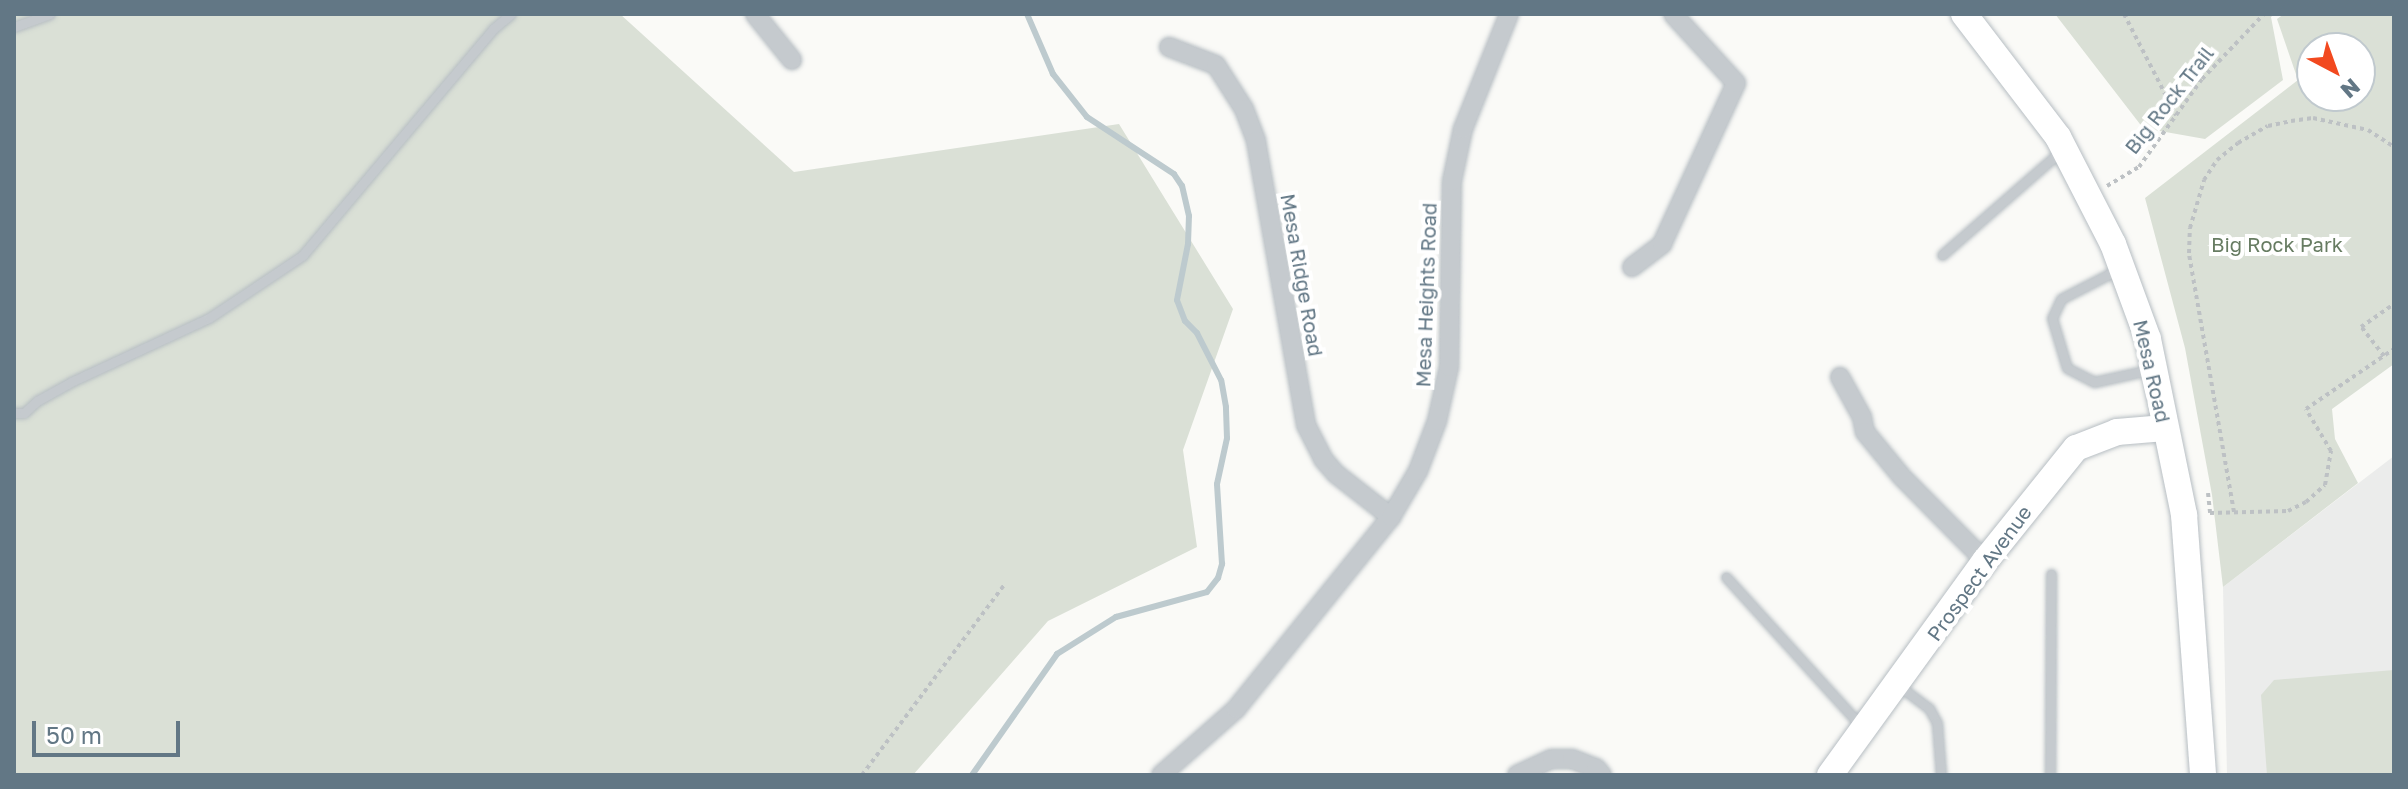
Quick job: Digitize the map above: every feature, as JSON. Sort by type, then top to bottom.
[{"type":"street","points":[[755,14],[792,60]]},
{"type":"street","name":"Mesa Heights Road","points":[[1161,775],[1236,709],[1391,517],[1428,447],[1449,367],[1452,181],[1463,129],[1509,14]]},
{"type":"street","points":[[1632,267],[1662,244],[1736,83],[1673,14]]},
{"type":"street","name":"Mesa Road","points":[[1964,14],[2030,95],[2064,148],[2091,196],[2148,339],[2184,515],[2203,775]]},
{"type":"street","name":"Mesa Ridge Road","points":[[1169,47],[1216,65],[1244,109],[1256,141],[1306,425],[1323,459],[1336,474],[1391,517]]},
{"type":"street","points":[[1840,377],[1862,417],[1865,432],[1902,477],[1985,561]]},
{"type":"street","name":"Prospect Avenue","points":[[1830,775],[1985,561],[2076,448],[2117,432],[2165,428]]},
{"type":"street","points":[[1517,775],[1552,759],[1572,759],[1596,768],[1602,775]]},
{"type":"lane","points":[[14,27],[50,14]]},
{"type":"lane","points":[[14,413],[24,413],[37,401],[71,382],[209,318],[302,256],[493,29],[511,14]]},
{"type":"lane","points":[[1942,255],[2064,148]]},
{"type":"lane","points":[[2122,268],[2061,299],[2052,318],[2067,368],[2094,382],[2154,369]]},
{"type":"lane","points":[[2050,775],[2051,574]]},
{"type":"lane","points":[[1726,577],[1864,730]]},
{"type":"lane","points":[[1898,685],[1929,708],[1937,723],[1941,775]]},
{"type":"path","points":[[2124,14],[2176,115]]},
{"type":"path","name":"Big Rock Trail","points":[[2091,196],[2139,167],[2202,79],[2264,14]]},
{"type":"path","points":[[2234,512],[2189,253],[2190,228],[2204,180],[2217,160],[2238,143],[2268,126],[2291,121],[2313,118],[2368,130],[2394,147]]},
{"type":"path","points":[[2384,356],[2361,327],[2394,304]]},
{"type":"path","points":[[2208,493],[2210,513],[2288,511],[2306,502],[2325,485],[2331,451],[2306,409],[2394,349]]},
{"type":"path","points":[[862,775],[1005,584]]},
{"type":"shaded area","points":[[2394,456],[2394,775],[2227,775],[2223,587]]},
{"type":"green space","points":[[14,14],[620,14],[794,172],[1119,124],[1233,309],[1183,450],[1197,547],[1048,621],[913,775],[14,775]]},
{"type":"green space","points":[[2055,14],[2274,14],[2271,17],[2283,80],[2205,139],[2143,128]]},
{"type":"green space","name":"Big Rock Park","points":[[2284,14],[2394,14],[2394,364],[2332,409],[2335,439],[2358,483],[2223,587],[2212,495],[2185,348],[2145,198],[2296,82],[2296,112],[2376,112],[2376,32],[2296,32],[2296,74],[2277,19]]},
{"type":"green space","points":[[2394,670],[2394,775],[2267,775],[2261,695],[2274,680]]},
{"type":"waterway","points":[[972,775],[1057,654],[1116,617],[1207,592],[1218,578],[1222,564],[1217,484],[1227,438],[1226,407],[1221,380],[1197,333],[1185,321],[1177,300],[1188,244],[1189,216],[1182,186],[1174,174],[1087,117],[1053,74],[1027,14]]}]
